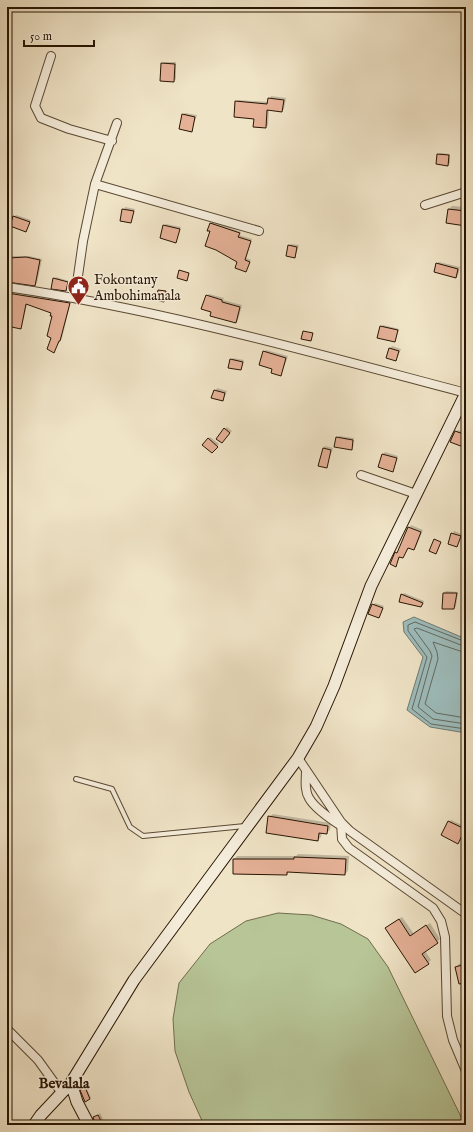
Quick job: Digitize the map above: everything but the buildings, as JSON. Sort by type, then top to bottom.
[{"type":"street","points":[[51,56],[35,106],[41,118],[69,129],[112,140]]},
{"type":"street","points":[[75,297],[83,241],[95,184],[117,123]]},
{"type":"street","points":[[95,184],[259,231]]},
{"type":"street","points":[[425,205],[466,192]]},
{"type":"street","points":[[7,287],[75,297],[206,325],[466,393],[371,586],[334,686],[316,727],[298,758],[134,980],[71,1082],[34,1125]]},
{"type":"street","points":[[361,475],[416,494]]},
{"type":"street","points":[[298,758],[341,824],[342,839],[349,848],[433,908],[441,921],[444,937],[447,1016],[453,1040],[466,1071]]},
{"type":"street","points":[[306,770],[305,784],[309,798],[319,808],[466,914]]},
{"type":"street","points":[[7,1029],[38,1060],[61,1092]]},
{"type":"street","points":[[71,1082],[77,1102],[89,1125]]},
{"type":"lane","points":[[76,779],[112,788],[130,827],[143,836],[248,826]]},
{"type":"green space","points":[[278,913],[311,915],[341,924],[368,939],[388,967],[465,1125],[204,1125],[189,1092],[175,1051],[173,1019],[179,983],[210,944],[246,921]]},
{"type":"water","points":[[414,617],[466,639],[466,733],[430,727],[407,710],[423,657],[404,632],[403,622]]},
{"type":"place","name":"Fokontany Ambohimanala","points":[[78,306]]},
{"type":"district","name":"Bevalala","points":[[64,1083]]}]
